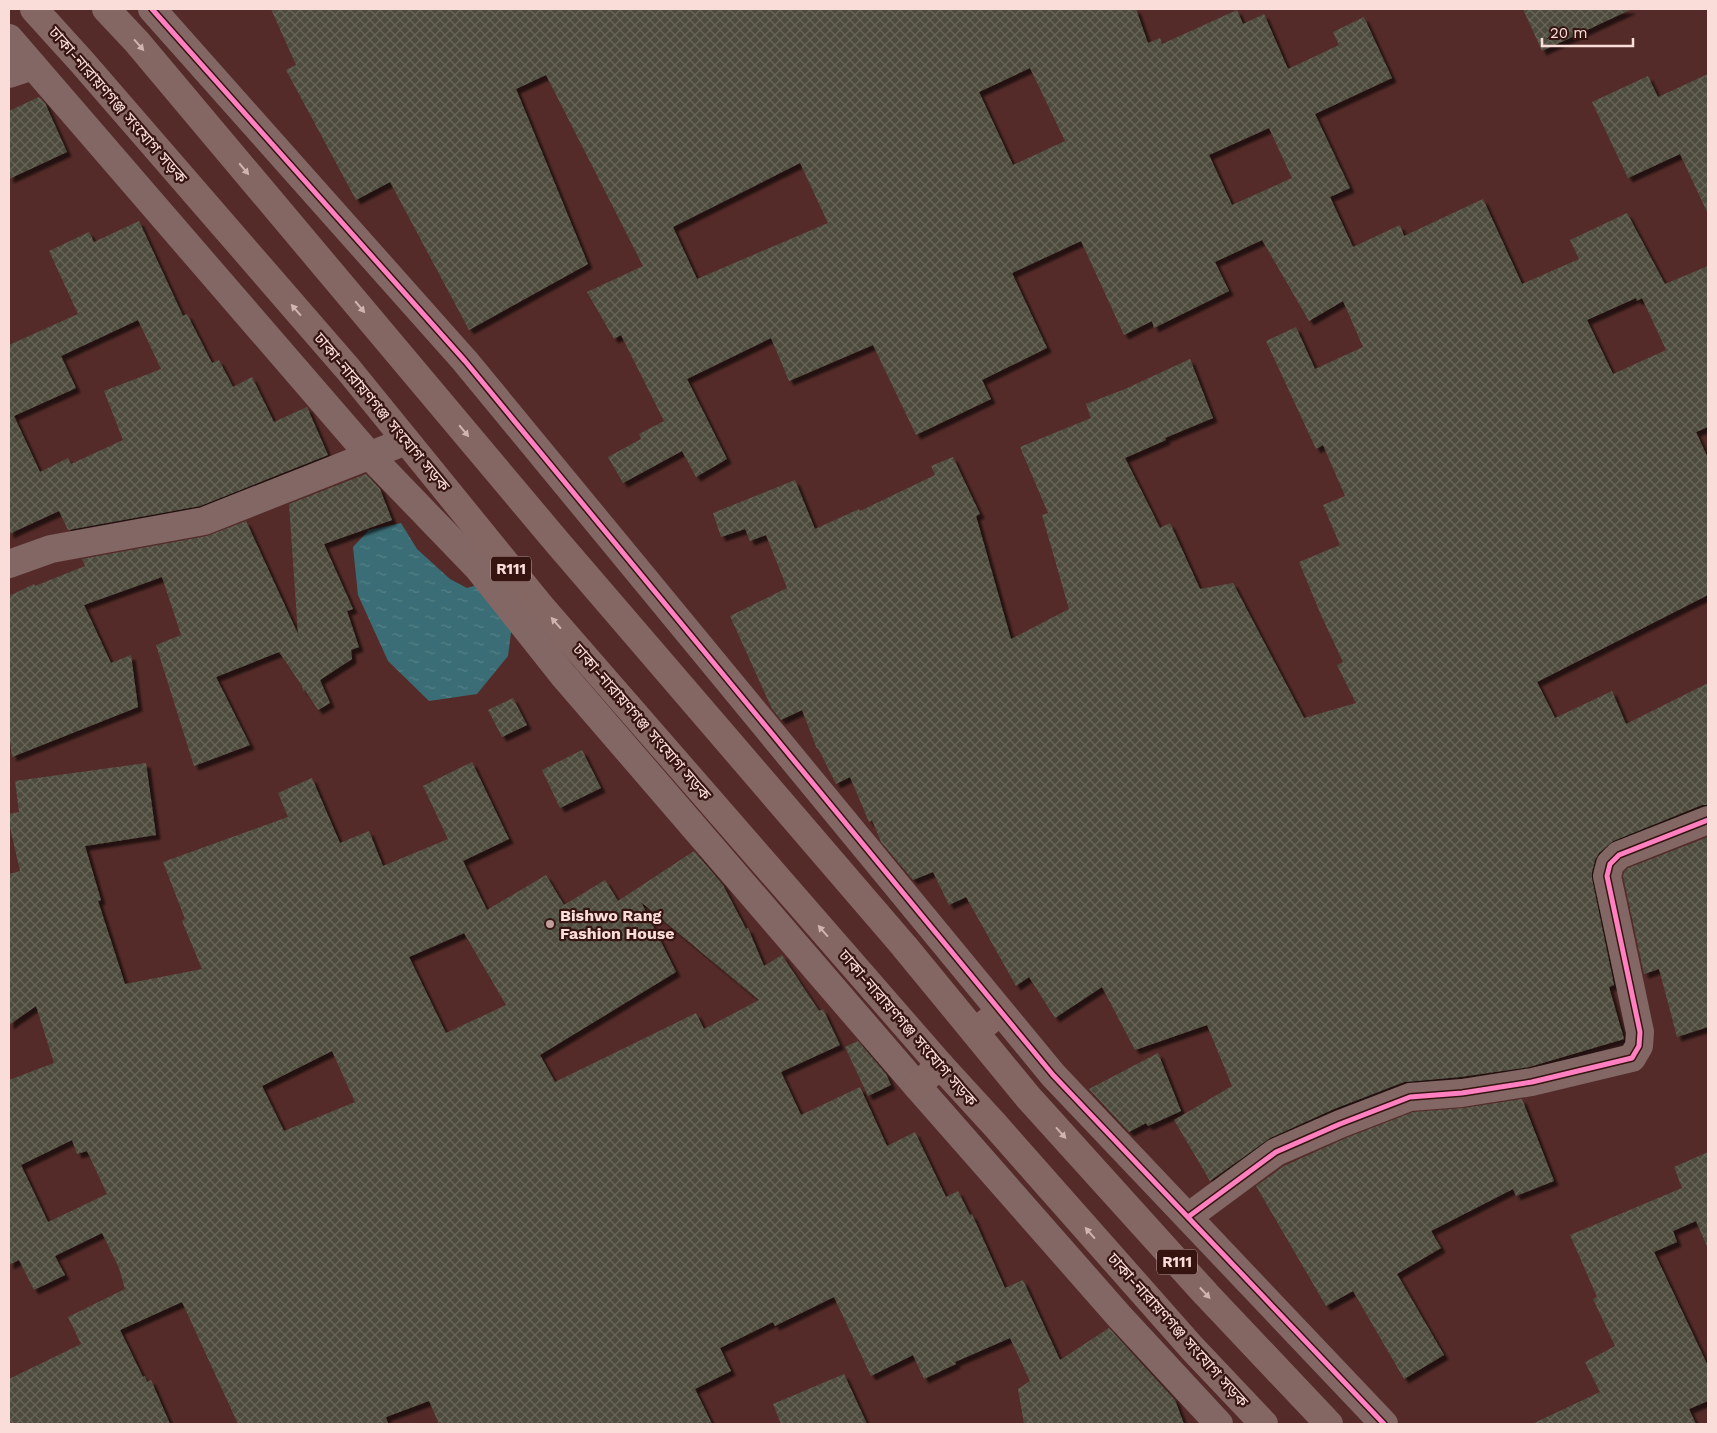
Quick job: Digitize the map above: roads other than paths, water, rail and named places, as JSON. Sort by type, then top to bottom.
[{"type":"main road","name":"ঢাকা-নারায়ণগঞ্জ সংযোগ সড়ক","points":[[34,9],[342,362],[543,609],[940,1066],[995,1125],[1192,1348],[1264,1424]]},
{"type":"main road","name":"R111","points":[[106,9],[137,42],[564,550],[904,946],[1028,1097],[1206,1294],[1329,1424]]},
{"type":"main road","points":[[975,1032],[1000,1012]]},
{"type":"main road","points":[[917,1086],[940,1066]]},
{"type":"street","points":[[152,9],[465,361],[1053,1075],[1384,1424]]},
{"type":"street","points":[[9,38],[21,70],[370,456],[478,568],[563,675],[917,1086],[1119,1316],[1219,1424]]},
{"type":"street","points":[[9,564],[51,549],[204,521],[406,441]]},
{"type":"street","points":[[1188,1218],[1276,1152],[1340,1124],[1410,1097],[1462,1093],[1532,1082],[1632,1058],[1639,1046],[1640,1032],[1607,876],[1610,864],[1619,855],[1708,820]]},
{"type":"water","points":[[401,523],[417,549],[450,579],[467,588],[487,582],[512,625],[508,656],[477,694],[429,701],[388,661],[358,595],[353,547],[369,530]]},
{"type":"place","name":"Bishwo Rang Fashion House","points":[[550,924]]}]
